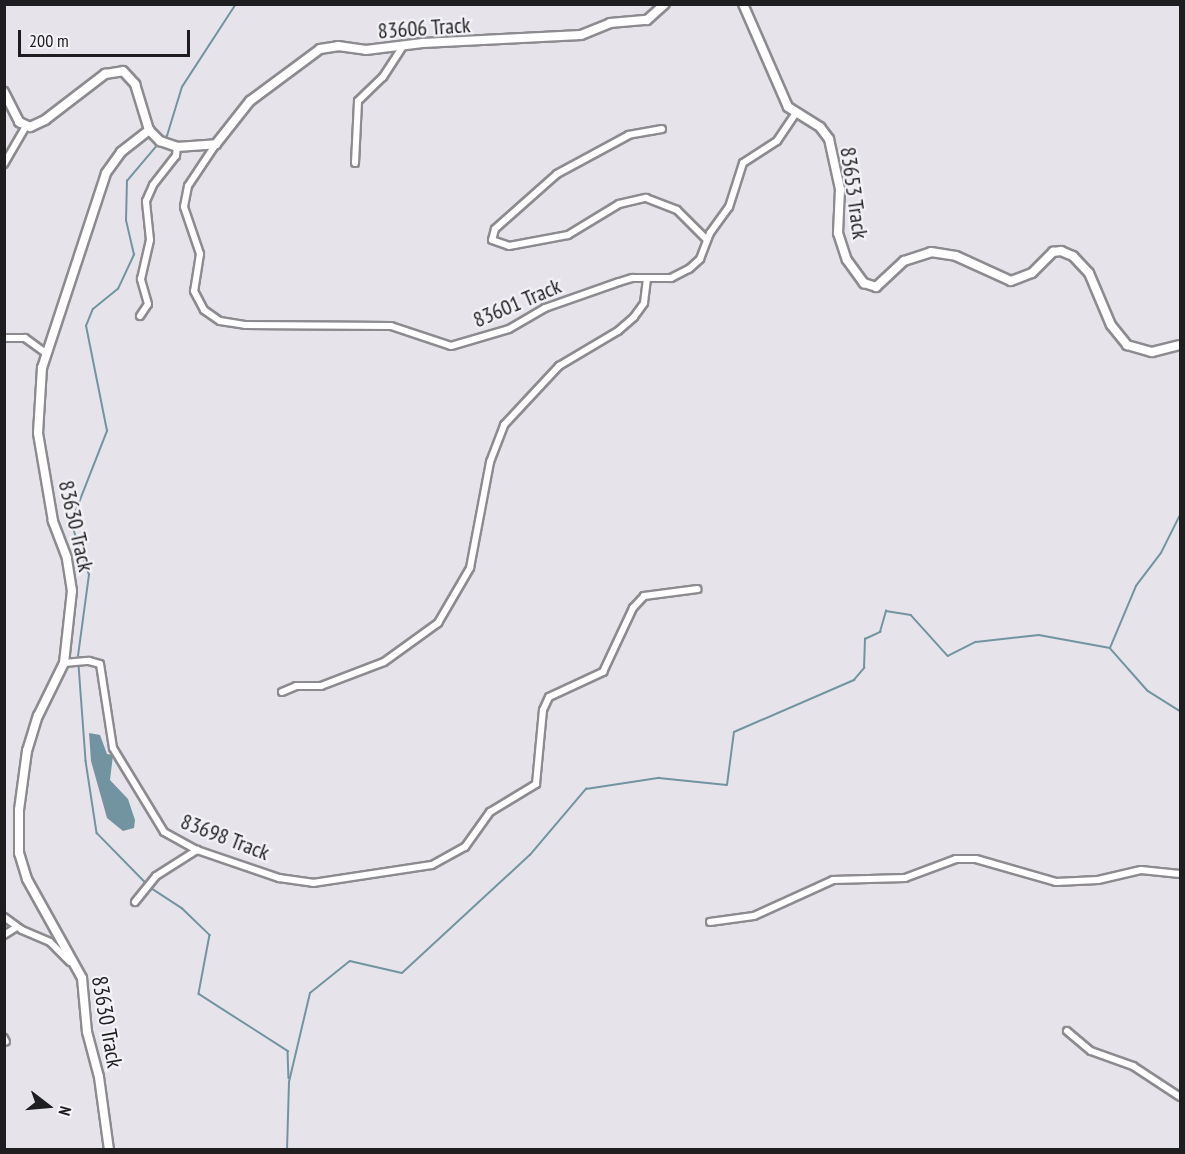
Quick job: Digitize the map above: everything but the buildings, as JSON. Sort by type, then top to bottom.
[{"type":"street","name":"83606 Track","points":[[216,144],[250,101],[320,49],[338,46],[366,50],[404,45],[581,35],[610,23],[647,20],[664,4]]},
{"type":"street","points":[[743,4],[776,84],[795,114]]},
{"type":"street","points":[[355,163],[358,101],[383,77],[404,45]]},
{"type":"street","points":[[4,164],[26,126],[45,120],[115,70],[127,73],[135,84],[148,130],[160,141],[177,147],[216,144]]},
{"type":"street","points":[[4,92],[14,115],[26,126]]},
{"type":"street","name":"83601 Track","points":[[216,144],[188,186],[184,207],[200,255],[196,298],[204,310],[220,321],[315,328],[391,326],[451,346],[509,330],[545,308],[619,282],[679,276],[699,259],[707,240],[729,207],[742,163],[777,141],[795,114]]},
{"type":"street","name":"83653 Track","points":[[795,114],[820,127],[829,139],[840,189],[838,233],[847,260],[867,285],[876,287],[904,261],[931,252],[956,256],[1011,281],[1032,273],[1053,252],[1061,251],[1073,256],[1089,273],[1111,325],[1127,345],[1152,351],[1180,345]]},
{"type":"street","points":[[662,129],[629,135],[557,174],[495,229],[492,240],[509,246],[568,236],[619,204],[646,198],[677,210],[707,240]]},
{"type":"street","name":"83630 Track","points":[[109,1149],[80,971],[31,888],[18,840],[27,751],[38,716],[64,663],[69,630],[70,570],[53,521],[36,413],[47,354],[106,173],[121,152],[148,130]]},
{"type":"street","points":[[140,316],[148,304],[141,279],[150,240],[146,201],[153,185],[176,156],[177,147]]},
{"type":"street","points":[[282,692],[296,686],[321,686],[384,662],[438,623],[471,568],[490,462],[504,425],[559,366],[618,331],[634,317],[645,301],[648,278]]},
{"type":"street","points":[[4,338],[25,338],[47,354]]},
{"type":"street","name":"83698 Track","points":[[64,663],[89,661],[100,664],[106,716],[118,761],[164,832],[196,850],[279,878],[313,883],[432,865],[450,858],[470,842],[490,812],[536,784],[543,710],[549,697],[603,672],[633,608],[644,596],[698,589]]},
{"type":"street","points":[[135,902],[156,876],[196,850]]},
{"type":"street","points":[[710,922],[754,916],[833,880],[905,878],[956,859],[976,859],[1018,874],[1056,882],[1098,880],[1141,870],[1180,874]]},
{"type":"street","points":[[4,917],[17,927],[50,942],[80,971]]},
{"type":"street","points":[[4,934],[17,927]]},
{"type":"street","points":[[1067,1032],[1091,1051],[1133,1066],[1180,1097]]},
{"type":"water","points":[[89,733],[100,735],[107,754],[113,755],[110,780],[128,799],[135,820],[134,828],[123,831],[107,818],[91,761]]},
{"type":"waterway","points":[[162,139],[167,136],[182,87],[236,4]]},
{"type":"waterway","points":[[78,656],[89,575],[71,523],[107,431],[86,326],[93,309],[118,289],[134,255],[126,221],[127,181],[159,143]]},
{"type":"waterway","points":[[1110,648],[1136,586],[1161,553],[1180,515]]},
{"type":"waterway","points":[[289,1082],[310,993],[350,961],[402,973],[530,855],[586,789],[659,778],[727,785],[734,732],[854,680],[864,668],[865,639],[880,632],[886,611],[911,615],[948,656],[976,642],[1039,635],[1110,648],[1148,691],[1180,711]]},
{"type":"waterway","points":[[79,665],[86,761],[97,833],[146,883]]},
{"type":"waterway","points":[[151,888],[182,908],[210,935],[199,994],[288,1051],[289,1078]]},
{"type":"waterway","points":[[287,1150],[289,1083]]}]
